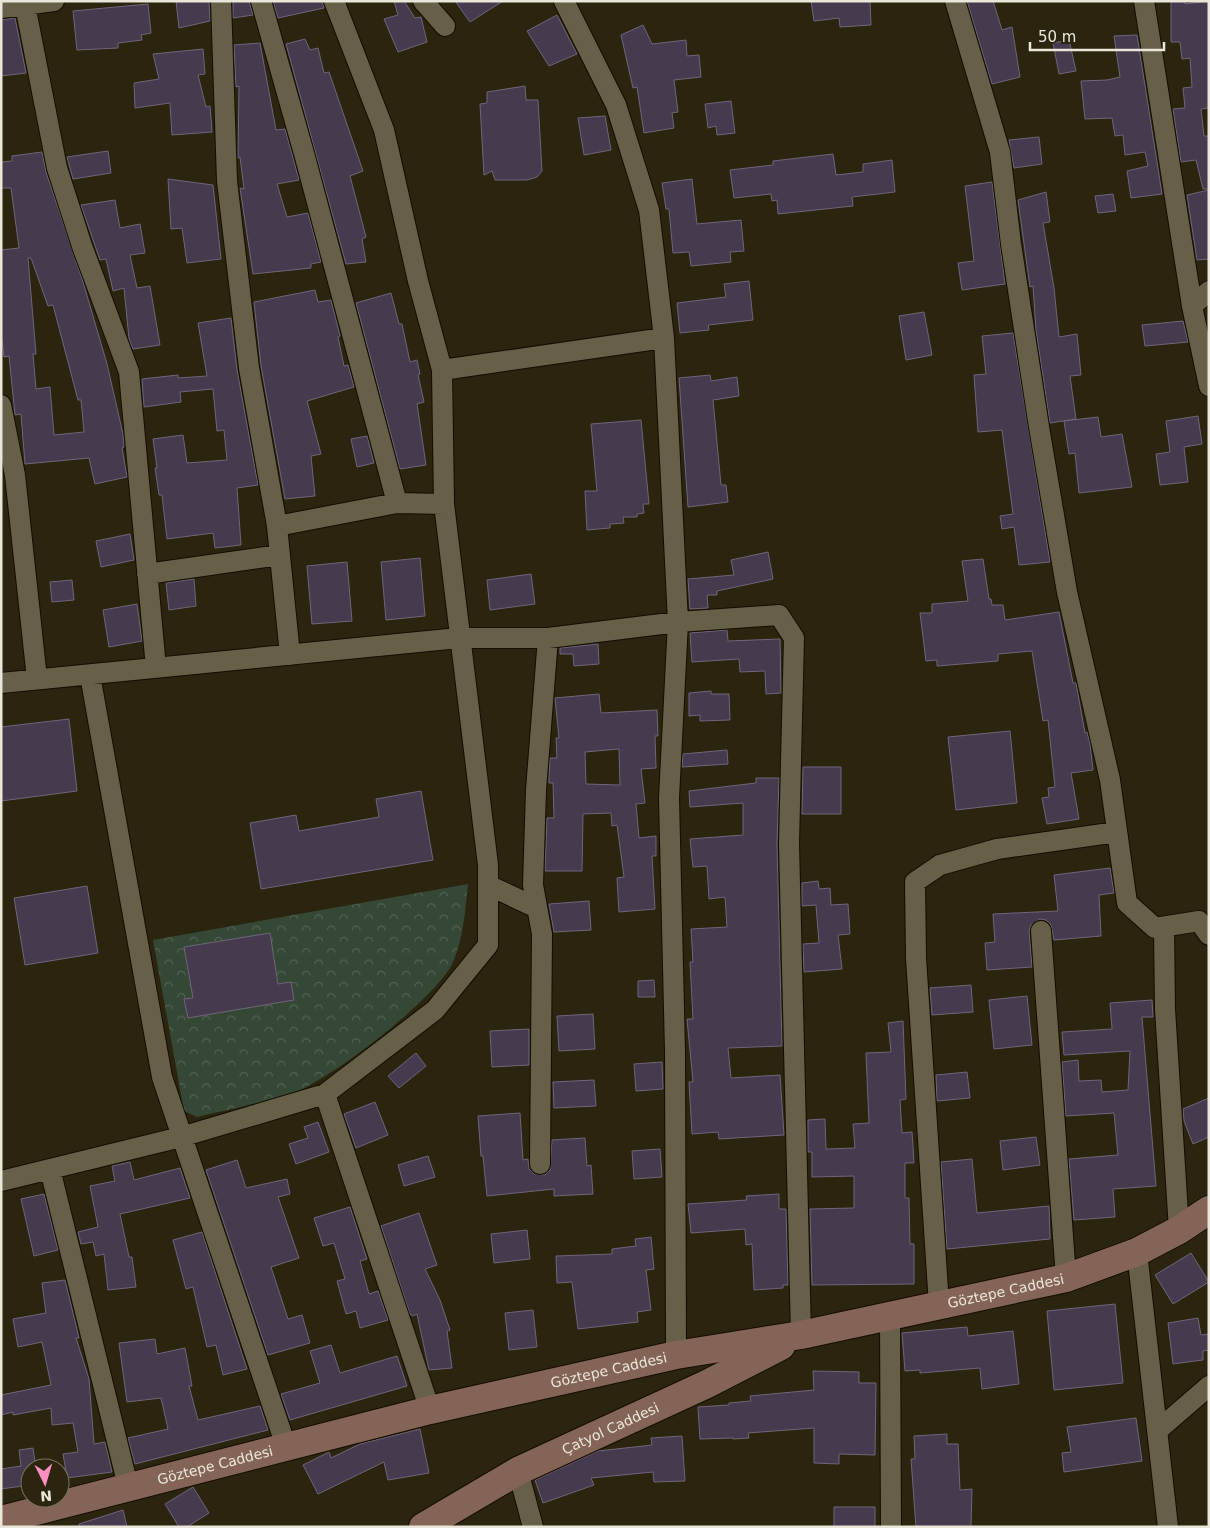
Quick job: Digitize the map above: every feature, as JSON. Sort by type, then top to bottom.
[{"type":"street","points":[[1,7],[54,1]]},
{"type":"street","points":[[221,1],[227,181],[249,368],[277,526],[290,655]]},
{"type":"street","points":[[261,1],[305,157],[397,503]]},
{"type":"street","points":[[1,1181],[181,1137],[325,1094],[435,1010],[488,945],[488,865],[444,504],[442,370],[418,280],[384,130],[334,1]]},
{"type":"street","points":[[423,1],[445,26]]},
{"type":"street","points":[[564,1],[616,105],[649,210],[664,338],[678,622],[669,798],[675,1051],[676,1355]]},
{"type":"street","points":[[955,1],[1000,152],[1013,253],[1047,476],[1067,592],[1110,780],[1127,903],[1155,928],[1199,921],[1208,933]]},
{"type":"street","points":[[1144,1],[1192,306],[1209,386]]},
{"type":"street","points":[[25,5],[57,168],[82,246],[129,372],[156,668]]},
{"type":"street","points":[[1192,306],[1209,291]]},
{"type":"street","points":[[442,370],[664,338]]},
{"type":"street","points":[[1,405],[15,475],[37,679]]},
{"type":"street","points":[[277,526],[397,503],[444,504]]},
{"type":"street","points":[[147,574],[280,555]]},
{"type":"street","points":[[1,683],[459,638],[548,638],[678,622],[778,615],[794,638],[789,844],[801,1335]]},
{"type":"street","points":[[540,1164],[542,934],[533,884],[536,790],[548,638]]},
{"type":"street","points":[[90,675],[162,1077],[286,1446]]},
{"type":"street","points":[[939,1305],[916,958],[915,882],[940,865],[997,849],[1117,832]]},
{"type":"street","points":[[488,885],[537,908]]},
{"type":"street","points":[[1164,927],[1166,1009],[1179,1230]]},
{"type":"street","points":[[1041,931],[1066,1278]]},
{"type":"street","points":[[325,1094],[430,1410]]},
{"type":"street","points":[[50,1169],[128,1486]]},
{"type":"street","name":"Göztepe Caddesi","points":[[1,1520],[430,1410],[676,1355],[801,1335],[1066,1278],[1137,1252],[1179,1230],[1209,1210]]},
{"type":"street","points":[[1137,1252],[1168,1527]]},
{"type":"street","points":[[890,1316],[891,1527]]},
{"type":"street","name":"Çatyol Caddesi","points":[[423,1527],[518,1471],[708,1384],[801,1335]]},
{"type":"street","points":[[1157,1431],[1209,1386]]},
{"type":"street","points":[[518,1471],[533,1527]]},
{"type":"green space","points":[[468,884],[462,933],[453,962],[427,995],[381,1036],[332,1072],[293,1093],[197,1117],[184,1111],[153,940]]},
{"type":"building","points":[[176,1],[209,1],[210,21],[179,28]]},
{"type":"building","points":[[233,1],[249,1],[253,15],[233,18]]},
{"type":"building","points":[[273,1],[322,1],[324,8],[278,18]]},
{"type":"building","points":[[394,1],[404,1],[415,18],[421,17],[427,42],[398,52],[384,19],[398,15]]},
{"type":"building","points":[[455,1],[503,1],[470,22]]},
{"type":"building","points":[[811,1],[870,1],[871,25],[840,27],[839,18],[814,21]]},
{"type":"building","points":[[967,1],[993,1],[1002,30],[1012,27],[1020,77],[992,84]]},
{"type":"building","points":[[1171,1],[1184,1],[1185,4],[1209,1],[1209,108],[1201,109],[1204,136],[1209,136],[1209,189],[1203,189],[1196,160],[1181,162],[1173,109],[1185,108],[1183,88],[1192,87],[1190,58],[1182,59],[1180,42],[1171,42]]},
{"type":"building","points":[[148,4],[151,33],[141,35],[142,40],[118,43],[118,48],[77,50],[73,11]]},
{"type":"building","points":[[557,15],[577,54],[549,66],[527,31]]},
{"type":"building","points":[[15,18],[26,73],[1,76],[1,20]]},
{"type":"building","points":[[643,25],[652,44],[686,40],[687,56],[699,55],[701,77],[674,80],[678,112],[672,113],[674,128],[644,133],[637,87],[633,88],[621,35]]},
{"type":"building","points":[[1137,35],[1162,194],[1131,198],[1127,171],[1148,166],[1145,152],[1125,155],[1123,135],[1115,136],[1112,118],[1085,119],[1081,81],[1107,80],[1120,77],[1114,36]]},
{"type":"building","points":[[305,39],[310,50],[318,48],[324,73],[329,72],[363,171],[350,176],[366,237],[362,239],[366,262],[346,264],[286,44]]},
{"type":"building","points":[[1069,40],[1076,71],[1059,74],[1053,43]]},
{"type":"building","points":[[260,43],[276,130],[285,129],[299,180],[277,184],[287,217],[308,213],[321,262],[311,264],[311,268],[253,274],[240,188],[244,189],[240,157],[238,158],[239,86],[236,87],[234,45]]},
{"type":"building","points":[[203,49],[205,74],[198,75],[206,107],[210,106],[212,132],[172,135],[170,103],[135,108],[134,83],[159,79],[153,54]]},
{"type":"building","points":[[525,86],[526,100],[538,100],[542,171],[537,177],[527,180],[495,180],[492,171],[484,175],[480,104],[487,103],[487,92]]},
{"type":"building","points":[[731,101],[735,133],[717,135],[716,126],[708,128],[705,104]]},
{"type":"building","points":[[605,116],[611,150],[584,155],[578,118]]},
{"type":"building","points":[[1039,137],[1042,164],[1014,168],[1009,140]]},
{"type":"building","points":[[108,151],[111,173],[73,179],[67,157]]},
{"type":"building","points":[[42,152],[46,172],[83,282],[107,364],[123,434],[124,447],[122,448],[127,477],[95,484],[89,458],[25,464],[21,414],[15,415],[9,356],[4,357],[1,332],[1,250],[19,248],[11,188],[1,188],[1,162],[12,161],[12,156]],"holes":[[[28,258],[31,258],[48,306],[53,305],[78,400],[81,400],[84,432],[54,435],[50,387],[36,389],[33,354],[36,354]]]},
{"type":"building","points":[[833,154],[836,175],[863,172],[863,164],[892,160],[895,192],[852,197],[853,206],[778,214],[777,200],[772,201],[771,194],[734,198],[730,170],[773,165],[773,161]]},
{"type":"building","points":[[168,179],[213,185],[221,259],[187,263],[182,228],[171,229]]},
{"type":"building","points":[[692,179],[697,224],[741,220],[744,251],[730,252],[731,262],[691,266],[689,252],[673,253],[669,209],[666,209],[662,183]]},
{"type":"building","points":[[992,182],[1005,284],[962,290],[958,263],[974,261],[965,186]]},
{"type":"building","points":[[1209,190],[1209,259],[1197,260],[1187,195]]},
{"type":"building","points":[[1046,192],[1050,222],[1043,223],[1054,288],[1059,337],[1077,334],[1081,375],[1070,376],[1076,419],[1050,423],[1036,330],[1033,286],[1030,287],[1018,200]]},
{"type":"building","points":[[1113,194],[1116,211],[1098,213],[1095,196]]},
{"type":"building","points":[[115,200],[120,228],[140,224],[145,253],[130,255],[137,288],[150,286],[160,345],[133,349],[129,339],[124,288],[113,291],[106,259],[100,260],[81,205]]},
{"type":"building","points":[[749,281],[753,320],[708,325],[709,330],[680,333],[677,303],[726,297],[724,284]]},
{"type":"building","points":[[315,290],[318,302],[331,300],[340,336],[338,337],[344,366],[348,365],[354,387],[307,401],[321,454],[311,456],[315,496],[285,499],[261,366],[254,302]]},
{"type":"building","points":[[391,293],[399,324],[402,324],[410,362],[417,360],[424,402],[417,404],[426,465],[400,469],[356,303]]},
{"type":"building","points":[[924,312],[932,355],[906,360],[899,316]]},
{"type":"building","points":[[231,318],[237,370],[258,485],[237,488],[241,545],[215,548],[213,533],[167,539],[162,495],[159,495],[155,468],[157,468],[153,439],[183,435],[187,463],[227,460],[224,430],[217,431],[213,389],[180,392],[181,402],[144,407],[142,379],[178,375],[178,378],[207,376],[198,323]]},
{"type":"building","points":[[1183,321],[1188,342],[1145,346],[1142,325]]},
{"type":"building","points":[[1013,333],[1050,562],[1019,565],[1014,527],[1002,529],[1000,516],[1013,514],[1002,430],[978,432],[974,375],[986,374],[982,336]]},
{"type":"building","points":[[710,375],[711,381],[737,377],[739,396],[713,400],[721,485],[726,485],[728,502],[688,507],[679,378]]},
{"type":"building","points":[[1198,416],[1202,444],[1184,447],[1188,482],[1160,485],[1156,454],[1170,452],[1166,421]]},
{"type":"building","points":[[1098,417],[1101,437],[1122,434],[1132,487],[1079,493],[1075,453],[1069,454],[1064,421]]},
{"type":"building","points":[[641,420],[649,504],[643,504],[644,513],[637,514],[637,517],[623,517],[624,523],[610,524],[610,528],[587,530],[585,491],[597,491],[591,424]]},
{"type":"building","points":[[367,436],[374,463],[357,467],[351,439]]},
{"type":"building","points":[[130,534],[134,560],[101,567],[96,541]]},
{"type":"building","points":[[768,552],[773,579],[717,591],[717,595],[707,595],[708,608],[690,609],[688,579],[734,575],[731,560]]},
{"type":"building","points":[[420,558],[425,616],[386,620],[381,562]]},
{"type":"building","points":[[983,559],[989,599],[991,599],[992,605],[1003,605],[1005,620],[1059,612],[1073,683],[1076,683],[1085,733],[1087,732],[1090,744],[1093,770],[1071,773],[1079,819],[1047,824],[1042,798],[1049,797],[1048,788],[1055,787],[1048,720],[1043,721],[1032,651],[998,654],[998,661],[937,666],[937,660],[926,661],[920,613],[932,613],[932,604],[968,601],[962,561]]},
{"type":"building","points":[[347,562],[352,621],[312,624],[307,566]]},
{"type":"building","points":[[531,574],[535,604],[490,610],[487,580]]},
{"type":"building","points":[[194,579],[196,606],[169,610],[166,583]]},
{"type":"building","points":[[72,580],[74,600],[52,602],[50,582]]},
{"type":"building","points":[[137,604],[142,641],[109,647],[103,610]]},
{"type":"building","points":[[727,630],[728,641],[780,639],[781,693],[766,694],[765,671],[740,672],[739,659],[692,662],[690,633]]},
{"type":"building","points":[[598,644],[599,664],[574,666],[573,654],[560,654],[560,648]]},
{"type":"building","points":[[711,691],[711,694],[729,694],[730,720],[700,721],[700,715],[689,716],[689,693]]},
{"type":"building","points":[[599,694],[601,713],[657,710],[658,736],[655,736],[656,768],[641,769],[645,803],[636,804],[639,838],[656,836],[656,856],[652,856],[655,909],[619,912],[617,878],[624,877],[617,825],[612,826],[611,813],[583,814],[582,871],[545,871],[547,818],[554,818],[553,783],[549,783],[550,758],[557,758],[556,738],[559,738],[555,698]],"holes":[[[619,749],[620,785],[586,784],[585,752]]]},
{"type":"building","points":[[69,719],[77,791],[1,801],[1,727]]},
{"type":"building","points":[[1010,731],[1017,803],[956,810],[948,737]]},
{"type":"building","points":[[727,750],[728,764],[682,767],[683,754]]},
{"type":"building","points":[[803,767],[841,767],[841,814],[802,814]]},
{"type":"building","points":[[756,778],[779,778],[777,844],[782,1046],[728,1048],[731,1078],[780,1075],[784,1135],[719,1139],[718,1132],[692,1134],[689,1082],[693,1082],[687,1019],[693,1019],[690,962],[693,962],[691,929],[727,927],[725,897],[709,899],[707,866],[693,867],[690,839],[743,835],[743,803],[690,807],[689,791],[756,783]]},
{"type":"building","points":[[421,791],[433,860],[261,889],[250,823],[296,815],[299,831],[379,817],[376,799]]},
{"type":"building","points":[[1110,868],[1114,893],[1099,895],[1101,936],[1054,940],[1051,925],[1046,920],[1040,919],[1031,925],[1029,931],[1032,967],[987,970],[985,943],[995,942],[993,914],[1058,911],[1054,875]]},
{"type":"building","points":[[818,881],[819,889],[830,888],[831,905],[848,904],[850,934],[838,935],[842,969],[804,972],[803,944],[819,943],[816,905],[802,906],[802,883]]},
{"type":"building","points":[[87,886],[98,953],[25,965],[14,898]]},
{"type":"building","points":[[589,901],[591,930],[554,932],[549,904]]},
{"type":"building","points":[[270,933],[278,984],[291,982],[294,1000],[188,1018],[184,999],[193,998],[184,947]]},
{"type":"building","points":[[654,980],[655,997],[638,997],[638,981]]},
{"type":"building","points":[[971,985],[973,1012],[932,1015],[930,988]]},
{"type":"building","points":[[1027,996],[1032,1045],[994,1049],[989,1000]]},
{"type":"building","points":[[1152,1000],[1153,1017],[1142,1017],[1156,1186],[1113,1189],[1115,1217],[1074,1220],[1069,1159],[1118,1155],[1114,1113],[1066,1116],[1062,1062],[1078,1060],[1079,1081],[1101,1080],[1102,1092],[1128,1090],[1130,1051],[1064,1055],[1062,1032],[1112,1029],[1110,1003]]},
{"type":"building","points":[[593,1014],[595,1049],[559,1051],[557,1016]]},
{"type":"building","points":[[903,1021],[906,1099],[900,1100],[902,1133],[912,1132],[914,1163],[905,1163],[905,1198],[909,1198],[910,1244],[914,1244],[914,1284],[812,1285],[810,1209],[854,1208],[854,1176],[812,1177],[812,1152],[808,1152],[808,1120],[825,1119],[826,1149],[855,1148],[853,1124],[869,1123],[866,1053],[891,1052],[888,1023]]},
{"type":"building","points":[[529,1029],[529,1065],[492,1067],[490,1031]]},
{"type":"building","points":[[416,1053],[426,1066],[399,1088],[388,1076]]},
{"type":"building","points":[[662,1062],[663,1089],[636,1091],[634,1064]]},
{"type":"building","points":[[967,1072],[970,1098],[937,1101],[936,1075]]},
{"type":"building","points":[[594,1080],[596,1106],[554,1108],[553,1082]]},
{"type":"building","points":[[1209,1098],[1209,1137],[1193,1144],[1184,1121],[1183,1109]]},
{"type":"building","points":[[375,1102],[388,1135],[356,1148],[344,1114]]},
{"type":"building","points":[[520,1113],[523,1160],[528,1159],[529,1169],[534,1174],[545,1175],[550,1170],[552,1140],[585,1138],[587,1166],[591,1165],[593,1194],[554,1196],[554,1189],[487,1196],[478,1116]]},
{"type":"building","points":[[318,1122],[329,1152],[296,1164],[289,1144],[308,1138],[304,1127]]},
{"type":"building","points":[[1036,1137],[1040,1165],[1003,1170],[1000,1141]]},
{"type":"building","points":[[660,1149],[662,1177],[634,1179],[632,1151]]},
{"type":"building","points":[[428,1156],[435,1177],[404,1186],[398,1165]]},
{"type":"building","points":[[972,1159],[977,1213],[1049,1206],[1050,1239],[947,1249],[941,1162]]},
{"type":"building","points":[[237,1160],[246,1188],[287,1179],[290,1194],[278,1197],[299,1258],[271,1267],[288,1319],[302,1315],[310,1343],[268,1355],[206,1170]]},
{"type":"building","points":[[130,1162],[134,1180],[180,1168],[190,1198],[120,1214],[129,1257],[132,1257],[136,1287],[108,1290],[104,1254],[96,1256],[93,1242],[81,1244],[78,1232],[98,1227],[90,1186],[115,1181],[112,1166]]},
{"type":"building","points":[[44,1194],[58,1250],[34,1256],[21,1199]]},
{"type":"building","points":[[779,1194],[779,1209],[786,1209],[788,1285],[783,1285],[783,1288],[754,1290],[752,1244],[746,1245],[745,1229],[691,1233],[688,1204],[747,1200],[746,1196]]},
{"type":"building","points":[[350,1207],[367,1259],[360,1261],[369,1294],[378,1291],[388,1320],[360,1328],[356,1311],[346,1314],[337,1281],[345,1279],[334,1243],[323,1246],[314,1218]]},
{"type":"building","points":[[419,1213],[437,1265],[425,1269],[440,1300],[450,1330],[447,1331],[452,1368],[429,1370],[417,1314],[413,1316],[410,1314],[381,1226]]},
{"type":"building","points":[[527,1230],[530,1259],[494,1263],[491,1234]]},
{"type":"building","points":[[202,1232],[247,1369],[223,1375],[216,1345],[207,1347],[193,1287],[186,1289],[173,1240]]},
{"type":"building","points":[[651,1237],[654,1269],[646,1270],[651,1310],[637,1312],[638,1322],[578,1329],[572,1282],[557,1283],[556,1256],[612,1254],[612,1249],[636,1246],[635,1239]]},
{"type":"building","points":[[1191,1253],[1209,1282],[1173,1304],[1155,1275]]},
{"type":"building","points":[[65,1280],[79,1338],[76,1338],[89,1379],[94,1444],[105,1442],[112,1472],[70,1478],[70,1458],[64,1458],[63,1454],[78,1452],[73,1423],[52,1425],[51,1408],[13,1415],[13,1412],[1,1415],[1,1395],[51,1385],[42,1342],[18,1347],[13,1319],[46,1313],[42,1283]]},
{"type":"building","points":[[1115,1304],[1123,1383],[1054,1390],[1047,1311]]},
{"type":"building","points":[[533,1310],[537,1347],[509,1350],[505,1313]]},
{"type":"building","points":[[1198,1318],[1201,1335],[1209,1334],[1209,1350],[1203,1351],[1203,1360],[1173,1364],[1168,1323]]},
{"type":"building","points":[[967,1327],[968,1336],[1013,1331],[1019,1384],[982,1389],[980,1368],[920,1373],[920,1370],[905,1371],[902,1333]]},
{"type":"building","points":[[155,1339],[157,1354],[185,1348],[192,1386],[189,1386],[198,1420],[260,1406],[268,1430],[135,1464],[128,1438],[168,1429],[161,1398],[127,1402],[119,1343]]},
{"type":"building","points":[[331,1345],[340,1373],[397,1356],[407,1386],[290,1420],[281,1394],[320,1383],[310,1351]]},
{"type":"building","points":[[813,1371],[859,1372],[859,1383],[876,1383],[875,1455],[839,1454],[839,1464],[814,1463],[814,1428],[748,1433],[749,1438],[700,1439],[698,1407],[751,1401],[750,1396],[814,1390]]},
{"type":"building","points":[[1136,1418],[1142,1461],[1064,1472],[1062,1453],[1071,1452],[1067,1427]]},
{"type":"building","points":[[420,1429],[429,1473],[388,1480],[384,1462],[318,1494],[303,1465],[329,1452],[331,1458],[360,1444]]},
{"type":"building","points":[[947,1434],[947,1444],[958,1444],[960,1490],[972,1489],[971,1527],[916,1527],[911,1459],[915,1459],[914,1436]]},
{"type":"building","points":[[682,1436],[685,1481],[654,1482],[653,1472],[591,1478],[594,1485],[543,1503],[535,1480],[598,1451],[652,1445],[651,1438]]},
{"type":"building","points":[[33,1448],[34,1458],[20,1458],[19,1450]]},
{"type":"building","points":[[20,1466],[20,1486],[1,1489],[1,1469]]},
{"type":"building","points":[[193,1487],[209,1513],[187,1527],[179,1527],[165,1504]]},
{"type":"building","points":[[834,1507],[875,1507],[875,1527],[834,1527]]},
{"type":"building","points":[[123,1510],[127,1527],[79,1527],[79,1524]]}]
